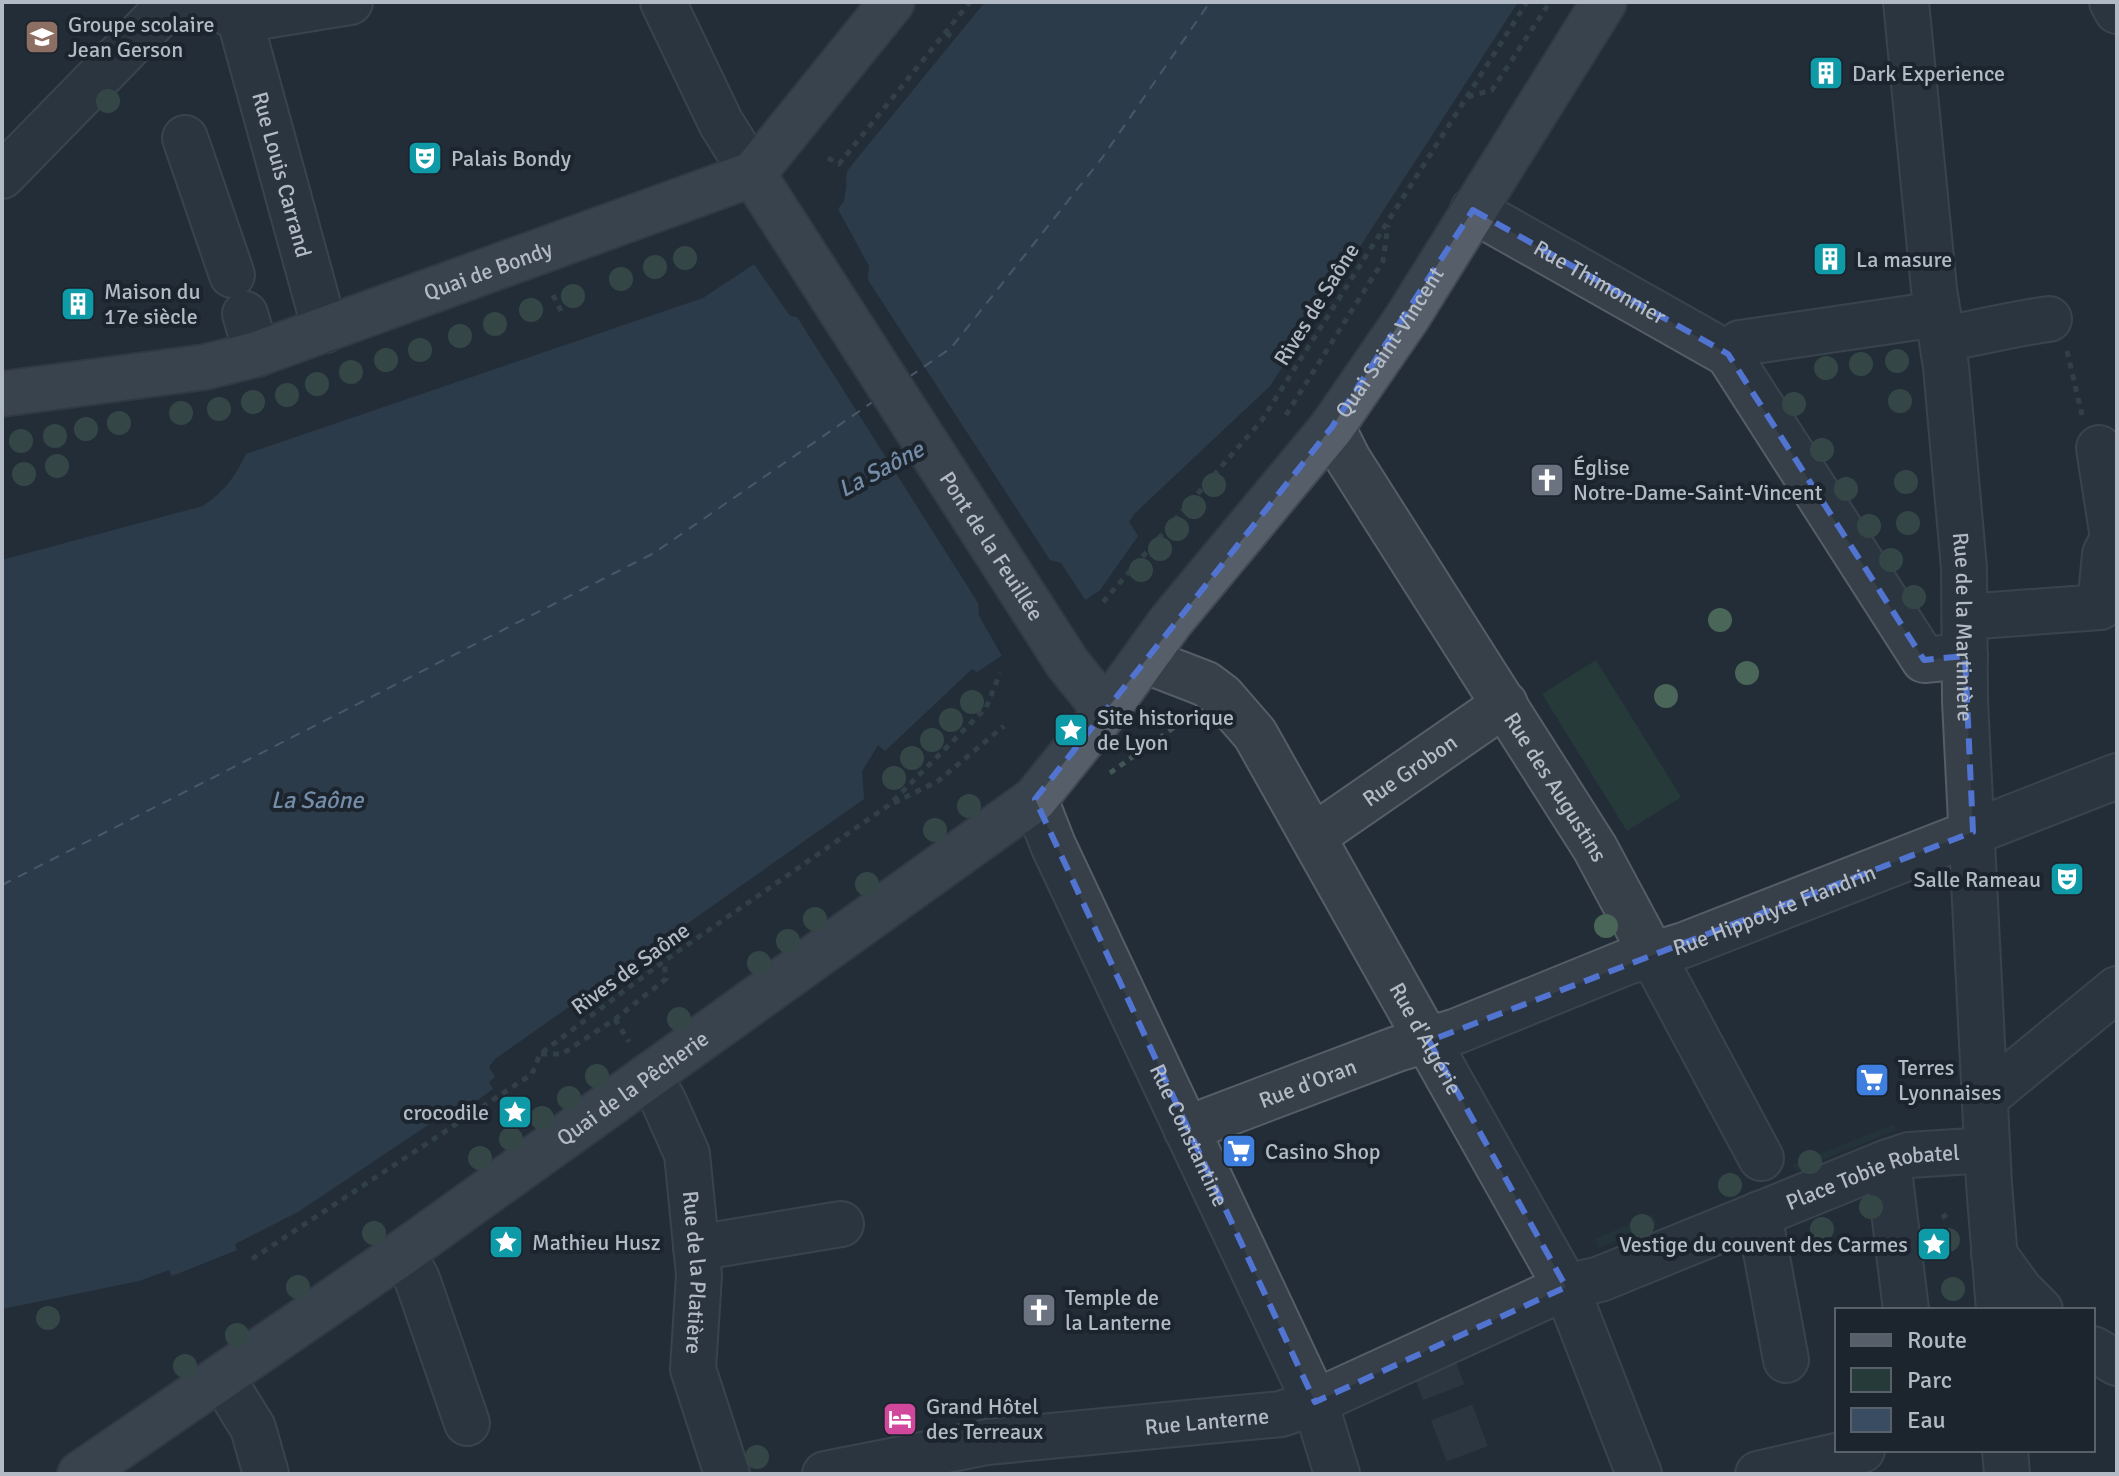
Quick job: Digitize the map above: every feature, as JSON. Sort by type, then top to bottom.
[{"type":"main road","points":[[753,174],[892,2]]},
{"type":"main road","name":"Quai Saint-Vincent","points":[[1144,660],[1185,603],[1332,427],[1407,318],[1604,2]]},
{"type":"main road","name":"Pont de la Feuillée","points":[[753,174],[1065,658],[1106,711]]},
{"type":"main road","name":"Quai de Bondy","points":[[2,394],[205,367],[245,315],[325,330],[753,174]]},
{"type":"main road","name":"Quai de la Pêcherie","points":[[80,1474],[402,1253],[639,1061],[1035,799],[1144,660]]},
{"type":"street","points":[[2,176],[172,2]]},
{"type":"street","points":[[225,11],[350,2]]},
{"type":"street","points":[[663,2],[721,123],[753,174]]},
{"type":"street","name":"Rue de la Martinière","points":[[1906,2],[1964,568],[1987,1150],[1999,1308]]},
{"type":"street","points":[[2112,2],[2117,11]]},
{"type":"street","name":"Rue Louis Carrand","points":[[225,11],[325,330]]},
{"type":"street","points":[[185,138],[245,315]]},
{"type":"street","name":"Rue Thimonnier","points":[[1473,210],[1728,354]]},
{"type":"street","points":[[2049,319],[1995,326],[1988,333],[1940,327],[1740,343],[1728,354],[1924,660],[1965,636],[2100,607],[2105,554],[2113,538],[2099,448]]},
{"type":"street","name":"Rue des Augustins","points":[[1332,427],[1348,459],[1602,860],[1663,980],[1761,1158]]},
{"type":"street","name":"Rue d'Algérie","points":[[1144,660],[1206,684],[1222,696],[1255,734],[1566,1287],[1639,1474]]},
{"type":"street","name":"Rue Grobon","points":[[1314,836],[1505,704]]},
{"type":"street","name":"Rue Hippolyte Flandrin","points":[[1429,1041],[2117,776]]},
{"type":"street","name":"Rue Constantine","points":[[1035,799],[1315,1402],[1337,1474]]},
{"type":"street","points":[[1986,1097],[2117,989]]},
{"type":"street","name":"Rue d'Oran","points":[[1186,1129],[1397,1049],[1429,1041]]},
{"type":"street","name":"Rue de la Platière","points":[[639,1061],[663,1100],[687,1154],[699,1275],[693,1369],[727,1474]]},
{"type":"street","name":"Place Tobie Robatel","points":[[1566,1287],[1600,1279],[1909,1155],[1987,1150]]},
{"type":"street","points":[[1888,1162],[1906,1308]]},
{"type":"street","name":"Place Tobie Robatel","points":[[1759,1214],[1786,1360]]},
{"type":"street","points":[[696,1248],[841,1224]]},
{"type":"street","points":[[402,1253],[417,1279],[467,1423]]},
{"type":"street","points":[[1994,1254],[2020,1290],[2038,1308]]},
{"type":"street","name":"Rue Lanterne","points":[[825,1474],[993,1458],[1267,1416],[1315,1402],[1566,1287]]},
{"type":"street","points":[[2095,1350],[2117,1363]]},
{"type":"street","points":[[2095,1383],[2117,1376]]},
{"type":"street","points":[[222,1378],[253,1428],[266,1474]]},
{"type":"street","points":[[1758,1474],[1853,1452]]},
{"type":"street","points":[[2005,1452],[2007,1474]]},
{"type":"path","points":[[828,158],[839,164],[970,2]]},
{"type":"path","name":"Rives de Saône","points":[[1103,602],[1262,420],[1527,2]]},
{"type":"path","points":[[1467,97],[1492,90],[1550,2]]},
{"type":"path","points":[[946,33],[955,39]]},
{"type":"path","points":[[1285,418],[1383,261],[1389,220]]},
{"type":"path","points":[[553,295],[562,313]]},
{"type":"path","points":[[2049,319],[2064,340],[2083,419],[2099,448]]},
{"type":"path","name":"Rives de Saône","points":[[252,1259],[532,1074],[540,1054],[664,961],[889,805],[986,708],[1000,673]]},
{"type":"path","points":[[889,805],[938,781],[1004,726]]},
{"type":"path","points":[[540,1054],[562,1054],[615,1019],[666,979],[664,961]]},
{"type":"path","points":[[615,1019],[639,1061]]},
{"type":"path","points":[[1942,1218],[1949,1212]]},
{"type":"highlighted area","points":[[1473,210],[1728,354],[1924,660],[1965,656],[1973,832],[1429,1041],[1566,1287],[1315,1402],[1035,799],[1332,427]]},
{"type":"green space","points":[[1596,660],[1681,797],[1627,831],[1542,694]]},
{"type":"green space","points":[[1894,1124],[1896,1130],[1795,1171],[1792,1165]]},
{"type":"green space","points":[[1653,1214],[1658,1225],[1598,1248],[1595,1239]]},
{"type":"water","name":"La Saône","points":[[985,2],[1518,2],[1270,386],[1134,514],[1129,522],[1138,536],[1100,590],[977,672],[972,669],[885,751],[878,745],[862,771],[864,799],[495,1059],[489,1067],[495,1077],[489,1082],[493,1089],[451,1119],[446,1113],[298,1212],[235,1244],[237,1250],[172,1276],[169,1270],[139,1281],[2,1309],[2,560],[203,506],[228,483],[246,454],[703,298],[838,209],[844,201],[847,171]]},
{"type":"pier","points":[[847,182],[844,201],[838,209],[869,266],[868,280],[1050,560],[1061,563],[1088,604],[1003,658],[979,616],[978,603],[797,317],[790,316],[751,260],[835,206]]},
{"type":"ferry route","points":[[909,377],[951,348],[1102,158],[1210,2]]},
{"type":"ferry route","points":[[2,885],[654,553],[874,401]]},
{"type":"tunnel","points":[[1428,1351],[1475,1474]]},
{"type":"place","name":"Groupe scolaire Jean Gerson","points":[[42,37]]},
{"type":"place","name":"Dark Experience","points":[[1826,73]]},
{"type":"place","name":"Palais Bondy","points":[[425,158]]},
{"type":"place","name":"La masure","points":[[1830,259]]},
{"type":"place","name":"Maison du 17e siècle","points":[[78,304]]},
{"type":"place","name":"Église Notre-Dame-Saint-Vincent","points":[[1547,480]]},
{"type":"place","name":"Site historique de Lyon","points":[[1071,730]]},
{"type":"place","name":"Salle Rameau","points":[[2067,879]]},
{"type":"place","name":"Terres Lyonnaises","points":[[1872,1080]]},
{"type":"place","name":"crocodile","points":[[515,1112]]},
{"type":"place","name":"Casino Shop","points":[[1239,1151]]},
{"type":"place","name":"Mathieu Husz","points":[[506,1242]]},
{"type":"place","name":"Vestige du couvent des Carmes","points":[[1934,1244]]},
{"type":"place","name":"Temple de la Lanterne","points":[[1039,1310]]},
{"type":"place","name":"Grand Hôtel des Terreaux","points":[[900,1419]]}]
